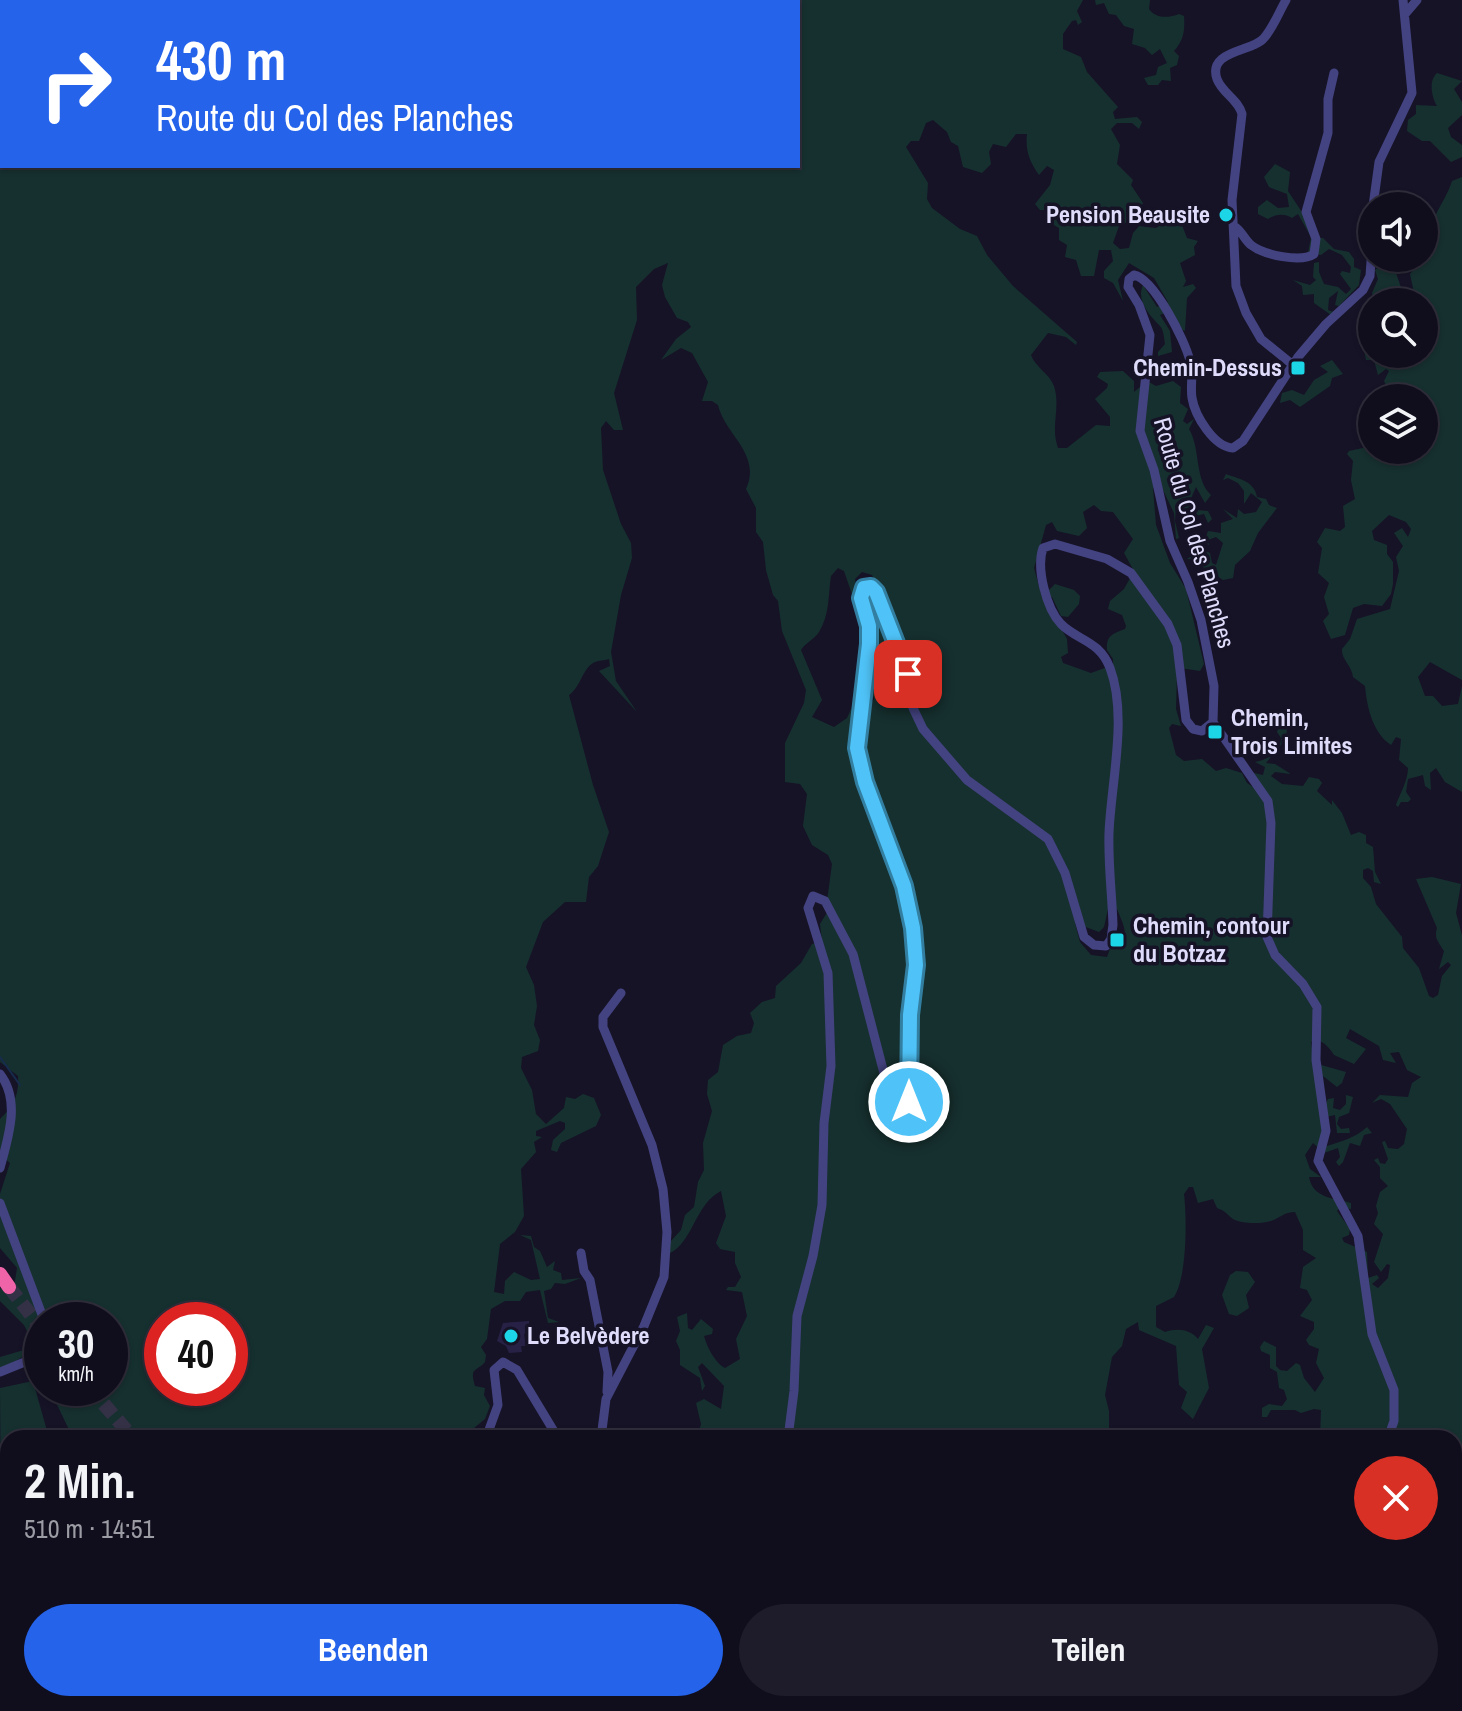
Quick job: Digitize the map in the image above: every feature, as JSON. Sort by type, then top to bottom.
[{"type":"highway","points":[[0,1274],[9,1287]]},
{"type":"street","points":[[1286,0],[1263,40],[1230,53],[1216,70],[1218,82],[1239,105],[1242,114],[1233,185],[1235,280],[1243,307],[1261,339],[1293,365]]},
{"type":"street","points":[[1375,192],[1379,162],[1412,92],[1403,0]]},
{"type":"street","points":[[1405,14],[1417,0]]},
{"type":"street","points":[[1234,226],[1251,245],[1261,249],[1303,258],[1314,254],[1316,239],[1307,208],[1328,133],[1329,94],[1334,73]]},
{"type":"street","name":"Route du Col des Planches","points":[[789,1430],[797,1316],[813,1256],[822,1205],[824,1123],[831,1072],[830,988],[808,908],[813,896],[825,901],[853,954],[893,1108],[904,1114],[909,1107],[915,937],[904,886],[859,759],[857,739],[866,696],[869,644],[862,591],[867,586],[876,592],[907,668],[913,708],[923,729],[967,780],[1048,839],[1065,873],[1080,929],[1094,945],[1106,946],[1113,931],[1109,846],[1116,696],[1110,669],[1103,655],[1091,642],[1062,625],[1054,611],[1041,571],[1043,548],[1055,544],[1107,559],[1131,573],[1168,624],[1177,645],[1186,720],[1193,729],[1202,731],[1213,722],[1214,686],[1201,620],[1170,541],[1154,470],[1140,431],[1140,407],[1150,343],[1144,317],[1128,287],[1129,279],[1134,275],[1140,276],[1156,294],[1189,355],[1196,410],[1222,446],[1233,448],[1243,441],[1293,365],[1326,324],[1363,290],[1370,272]]},
{"type":"street","points":[[1213,722],[1268,801],[1271,823],[1267,937],[1275,955],[1303,984],[1317,1007],[1316,1060],[1326,1133],[1317,1159],[1358,1236],[1372,1334],[1394,1390],[1394,1421],[1391,1430]]},
{"type":"street","points":[[606,1399],[644,1326],[664,1277],[667,1232],[663,1189],[652,1145],[603,1027],[604,1016],[621,993]]},
{"type":"street","points":[[0,1074],[9,1088],[10,1121],[0,1168]]},
{"type":"street","points":[[9,1088],[20,1085]]},
{"type":"street","points":[[0,1203],[37,1302]]},
{"type":"street","points":[[581,1253],[584,1271],[590,1280],[608,1372],[602,1430]]},
{"type":"street","points":[[0,1372],[24,1362]]},
{"type":"street","points":[[489,1430],[498,1405],[494,1372],[503,1362],[517,1370],[553,1430]]},
{"type":"green space","points":[[800,0],[1083,0],[1077,11],[1082,22],[1078,25],[1076,20],[1072,21],[1063,34],[1063,49],[1081,57],[1087,72],[1118,107],[1113,112],[1115,119],[1137,117],[1142,122],[1139,129],[1132,123],[1117,123],[1111,129],[1120,145],[1117,164],[1133,180],[1131,185],[1143,203],[1136,218],[1119,226],[1113,243],[1120,249],[1129,248],[1133,233],[1139,226],[1156,228],[1171,218],[1180,220],[1187,238],[1198,241],[1194,247],[1195,255],[1180,263],[1186,281],[1183,287],[1193,284],[1196,288],[1187,298],[1185,331],[1170,311],[1160,315],[1170,331],[1172,352],[1158,356],[1165,344],[1163,331],[1142,302],[1143,285],[1157,307],[1168,302],[1154,278],[1129,263],[1118,280],[1123,301],[1113,283],[1104,278],[1104,271],[1113,261],[1111,250],[1099,250],[1094,276],[1081,276],[1076,260],[1065,257],[1067,245],[1059,240],[1059,228],[1049,222],[1046,210],[1040,210],[1035,204],[1050,185],[1054,170],[1047,166],[1039,175],[1029,156],[1027,134],[1016,134],[1006,147],[993,144],[989,152],[991,164],[982,173],[963,167],[958,146],[933,120],[926,123],[919,141],[911,141],[906,147],[928,183],[927,199],[932,208],[960,229],[977,236],[987,255],[1013,286],[1077,342],[1076,345],[1066,337],[1048,333],[1031,355],[1054,386],[1058,448],[1067,448],[1096,425],[1110,426],[1110,417],[1095,399],[1108,384],[1097,377],[1100,372],[1123,371],[1134,381],[1134,392],[1147,381],[1156,386],[1173,381],[1181,387],[1180,403],[1188,409],[1183,421],[1187,424],[1194,419],[1189,429],[1202,481],[1211,495],[1205,503],[1196,487],[1189,503],[1197,510],[1208,511],[1212,519],[1208,523],[1204,514],[1195,516],[1191,526],[1188,510],[1176,507],[1179,538],[1176,539],[1174,513],[1162,488],[1153,488],[1156,525],[1170,563],[1186,589],[1204,664],[1200,671],[1180,668],[1177,672],[1176,709],[1181,726],[1172,724],[1169,728],[1176,755],[1184,761],[1202,759],[1216,771],[1226,768],[1242,773],[1247,783],[1256,789],[1254,773],[1263,775],[1265,767],[1255,762],[1275,752],[1266,763],[1275,764],[1291,774],[1275,772],[1271,776],[1282,784],[1303,786],[1309,777],[1319,779],[1322,783],[1317,791],[1332,805],[1332,800],[1342,813],[1351,835],[1359,832],[1366,835],[1366,843],[1373,847],[1375,872],[1381,884],[1374,882],[1373,871],[1368,868],[1363,870],[1363,878],[1371,887],[1376,904],[1402,937],[1403,948],[1419,968],[1429,996],[1433,998],[1438,995],[1442,976],[1451,965],[1448,962],[1439,969],[1444,951],[1437,940],[1437,928],[1416,879],[1432,877],[1461,884],[1456,913],[1462,935],[1462,1430],[1320,1430],[1321,1410],[1314,1409],[1301,1413],[1271,1410],[1267,1417],[1262,1417],[1262,1408],[1269,1404],[1282,1406],[1287,1399],[1284,1390],[1279,1388],[1277,1372],[1270,1368],[1270,1355],[1261,1351],[1264,1341],[1276,1347],[1276,1366],[1280,1370],[1287,1371],[1296,1363],[1300,1365],[1304,1378],[1315,1392],[1324,1378],[1316,1363],[1319,1349],[1309,1345],[1306,1340],[1314,1329],[1314,1322],[1300,1316],[1312,1300],[1307,1290],[1300,1288],[1303,1267],[1316,1258],[1303,1250],[1303,1230],[1295,1212],[1267,1222],[1241,1222],[1217,1208],[1213,1199],[1198,1203],[1193,1187],[1189,1187],[1184,1194],[1186,1232],[1181,1276],[1174,1297],[1156,1306],[1156,1327],[1165,1332],[1187,1331],[1198,1339],[1206,1325],[1214,1328],[1202,1349],[1209,1388],[1193,1419],[1181,1408],[1187,1392],[1179,1385],[1176,1346],[1139,1330],[1138,1322],[1126,1329],[1122,1346],[1112,1357],[1105,1395],[1109,1430],[699,1430],[701,1424],[696,1403],[704,1399],[721,1409],[724,1386],[702,1363],[698,1367],[705,1386],[702,1391],[700,1378],[680,1365],[680,1350],[676,1341],[680,1331],[677,1317],[687,1313],[688,1328],[692,1330],[701,1319],[713,1329],[712,1334],[704,1336],[712,1354],[725,1368],[740,1359],[736,1339],[747,1316],[742,1292],[726,1290],[735,1287],[741,1277],[735,1263],[735,1252],[720,1249],[716,1243],[726,1216],[721,1191],[705,1205],[684,1240],[670,1253],[670,1242],[681,1230],[685,1215],[694,1207],[698,1182],[704,1170],[703,1143],[712,1111],[707,1094],[708,1080],[718,1072],[723,1045],[737,1036],[751,1033],[754,1023],[750,1013],[762,1002],[775,998],[776,986],[801,963],[812,944],[822,941],[820,924],[828,911],[832,864],[828,855],[812,845],[803,826],[807,794],[800,784],[785,782],[785,743],[804,703],[806,690],[782,631],[778,601],[773,595],[766,570],[763,542],[756,532],[756,508],[746,489],[750,477],[746,455],[718,405],[712,401],[702,401],[708,382],[692,353],[681,348],[661,360],[676,339],[691,327],[688,322],[677,318],[665,297],[662,285],[668,263],[654,269],[636,287],[637,320],[614,393],[623,430],[614,430],[606,421],[601,428],[603,470],[621,524],[631,543],[632,558],[621,595],[611,652],[616,681],[637,712],[599,671],[610,666],[609,659],[591,665],[569,695],[609,832],[598,866],[589,877],[586,902],[565,902],[543,922],[526,967],[534,985],[537,1006],[534,1025],[540,1040],[538,1051],[522,1057],[521,1068],[532,1090],[536,1114],[546,1124],[564,1108],[566,1097],[575,1099],[583,1094],[594,1098],[601,1115],[596,1126],[561,1143],[557,1152],[551,1150],[553,1140],[565,1129],[565,1123],[560,1121],[536,1131],[536,1136],[542,1137],[534,1142],[536,1152],[521,1169],[524,1216],[515,1232],[500,1244],[494,1292],[504,1294],[505,1281],[514,1272],[531,1280],[540,1279],[531,1240],[520,1235],[531,1236],[547,1267],[555,1261],[553,1270],[561,1273],[562,1280],[581,1278],[565,1284],[555,1283],[551,1289],[544,1291],[548,1318],[559,1322],[548,1323],[540,1290],[526,1292],[520,1301],[505,1301],[491,1309],[487,1339],[481,1347],[486,1355],[485,1362],[473,1375],[475,1386],[485,1388],[484,1395],[490,1406],[485,1419],[474,1430],[69,1430],[58,1406],[128,1406],[128,1302],[24,1302],[24,1325],[0,1301],[0,1288],[7,1291],[14,1287],[17,1268],[0,1248],[0,1194],[10,1163],[0,1154],[0,1119],[15,1100],[18,1076],[0,1062],[0,168],[800,168]],"holes":[[[1094,505],[1101,511],[1113,512],[1133,539],[1124,553],[1134,571],[1124,589],[1110,601],[1108,609],[1122,615],[1126,626],[1108,641],[1107,650],[1113,665],[1091,673],[1063,663],[1061,657],[1068,653],[1067,639],[1046,601],[1052,597],[1061,616],[1068,617],[1079,604],[1080,596],[1074,590],[1055,584],[1042,597],[1034,568],[1046,525],[1052,522],[1057,531],[1079,536],[1087,528],[1083,512]],[[838,568],[844,571],[855,603],[858,596],[855,579],[862,572],[872,575],[886,610],[880,616],[873,612],[876,657],[868,678],[874,699],[863,716],[856,713],[856,709],[851,709],[847,718],[834,727],[812,717],[822,700],[801,650],[823,625],[831,576]],[[1113,908],[1117,909],[1125,938],[1121,948],[1110,949],[1107,957],[1091,955],[1080,942],[1075,923],[1099,932],[1104,927],[1108,909]],[[1350,1029],[1379,1046],[1383,1060],[1396,1063],[1390,1053],[1399,1052],[1407,1070],[1421,1077],[1412,1083],[1408,1097],[1380,1095],[1372,1103],[1381,1099],[1390,1104],[1407,1129],[1404,1144],[1398,1149],[1388,1148],[1385,1141],[1382,1142],[1388,1159],[1385,1164],[1380,1163],[1378,1158],[1374,1160],[1380,1167],[1380,1178],[1388,1186],[1380,1192],[1374,1224],[1383,1234],[1374,1262],[1381,1272],[1387,1264],[1390,1265],[1388,1278],[1378,1288],[1372,1284],[1379,1278],[1377,1275],[1368,1278],[1367,1252],[1344,1242],[1342,1238],[1349,1235],[1350,1229],[1337,1211],[1340,1207],[1351,1209],[1351,1203],[1315,1190],[1309,1177],[1321,1177],[1310,1169],[1305,1155],[1313,1143],[1324,1153],[1338,1148],[1340,1157],[1336,1162],[1339,1166],[1350,1143],[1360,1146],[1364,1135],[1372,1133],[1367,1127],[1348,1139],[1327,1146],[1323,1144],[1326,1117],[1335,1115],[1337,1133],[1350,1133],[1349,1128],[1341,1129],[1337,1124],[1339,1117],[1349,1113],[1353,1097],[1346,1095],[1346,1104],[1340,1110],[1333,1108],[1334,1098],[1328,1099],[1325,1105],[1323,1076],[1337,1087],[1346,1072],[1314,1063],[1311,1042],[1321,1042],[1334,1055],[1354,1064],[1366,1049],[1346,1038]]]},
{"type":"green space","points":[[1095,0],[1150,0],[1149,9],[1155,15],[1184,16],[1183,35],[1174,51],[1179,56],[1177,65],[1170,68],[1171,81],[1162,80],[1158,85],[1148,85],[1144,78],[1156,75],[1158,67],[1167,63],[1160,49],[1152,55],[1145,48],[1132,44],[1134,29],[1124,26],[1116,15],[1109,14],[1104,3],[1096,5]]},
{"type":"green space","points":[[1437,73],[1462,81],[1454,89],[1462,102],[1462,115],[1448,128],[1451,137],[1462,145],[1462,157],[1451,162],[1430,141],[1422,141],[1407,131],[1408,120],[1416,114],[1416,105],[1437,106],[1432,85]]},
{"type":"green space","points":[[1275,164],[1290,172],[1288,191],[1319,238],[1334,249],[1349,252],[1354,259],[1354,267],[1361,272],[1359,285],[1339,306],[1335,305],[1338,291],[1329,298],[1328,310],[1334,312],[1331,315],[1314,303],[1314,294],[1303,295],[1302,286],[1293,280],[1310,285],[1316,280],[1313,277],[1314,263],[1319,262],[1324,284],[1338,287],[1346,294],[1351,289],[1340,274],[1342,271],[1350,273],[1351,267],[1342,255],[1329,249],[1321,255],[1308,253],[1311,237],[1298,214],[1292,218],[1280,215],[1268,219],[1258,214],[1258,207],[1267,200],[1278,208],[1289,207],[1287,194],[1269,187],[1264,177]]},
{"type":"green space","points":[[1462,177],[1462,680],[1430,662],[1418,677],[1425,696],[1433,696],[1442,706],[1458,704],[1462,686],[1462,792],[1445,782],[1436,768],[1430,773],[1431,790],[1425,786],[1423,775],[1408,779],[1406,792],[1411,799],[1401,802],[1398,807],[1396,805],[1408,768],[1399,760],[1401,739],[1396,737],[1391,745],[1375,727],[1365,686],[1353,677],[1342,649],[1350,639],[1357,619],[1390,609],[1399,571],[1396,557],[1403,546],[1394,533],[1402,528],[1408,537],[1411,529],[1406,522],[1389,515],[1372,531],[1374,540],[1387,545],[1387,554],[1393,562],[1391,594],[1382,606],[1364,604],[1353,608],[1345,635],[1331,639],[1323,621],[1329,614],[1324,597],[1329,583],[1318,573],[1322,548],[1317,542],[1325,528],[1340,531],[1345,527],[1343,506],[1355,499],[1351,480],[1353,461],[1347,454],[1349,451],[1358,449],[1358,464],[1438,464],[1438,384],[1386,384],[1389,371],[1386,369],[1378,375],[1376,368],[1438,368],[1438,288],[1413,288],[1410,274],[1438,272],[1438,212],[1452,181]]},
{"type":"green space","points":[[1376,272],[1396,272],[1401,288],[1374,288],[1378,279]]},
{"type":"green space","points":[[1332,360],[1343,374],[1332,378],[1330,386],[1300,407],[1290,400],[1280,403],[1282,393],[1292,390],[1304,395],[1314,380],[1328,372],[1320,366]]},
{"type":"green space","points":[[1226,474],[1249,484],[1257,497],[1266,499],[1269,505],[1277,508],[1258,533],[1250,551],[1235,565],[1233,578],[1223,580],[1203,567],[1199,560],[1187,559],[1202,549],[1210,553],[1212,563],[1216,565],[1223,543],[1216,537],[1208,540],[1209,545],[1204,542],[1208,531],[1221,533],[1221,523],[1233,519],[1223,509],[1237,518],[1238,509],[1244,514],[1256,512],[1262,502],[1251,493],[1244,504],[1244,491],[1238,483],[1228,478],[1223,480]]},
{"type":"green space","points":[[1279,726],[1287,728],[1286,739],[1277,750],[1281,738],[1277,732]]},
{"type":"green space","points":[[1236,1271],[1248,1272],[1255,1282],[1246,1295],[1249,1308],[1237,1316],[1229,1314],[1222,1295],[1230,1275]]},
{"type":"green space","points":[[24,1350],[24,1355],[0,1369],[0,1357]]},
{"type":"green space","points":[[24,1383],[24,1406],[40,1406],[47,1430],[0,1430],[0,1388]]},
{"type":"building","name":"Le Belvèdere","points":[[529,1321],[530,1333],[524,1334],[526,1346],[521,1346],[522,1352],[509,1353],[506,1346],[497,1341],[503,1323]]},
{"type":"waterway","points":[[0,1057],[20,1085]]},
{"type":"tunnel","points":[[9,1287],[24,1306]]},
{"type":"tunnel","points":[[105,1406],[126,1430]]},
{"type":"place","name":"Pension Beausite","points":[[1226,215]]},
{"type":"place","name":"Chemin-Dessus","points":[[1298,368]]},
{"type":"place","name":"Chemin, Trois Limites","points":[[1215,732]]},
{"type":"place","name":"Chemin, contour du Botzaz","points":[[1117,940]]},
{"type":"place","name":"Le Belvèdere","points":[[511,1336]]},
{"type":"route","points":[[908,674],[876,592],[867,586],[861,598],[869,626],[866,696],[857,748],[865,782],[904,886],[913,928],[916,977],[910,1015],[909,1102]]}]
